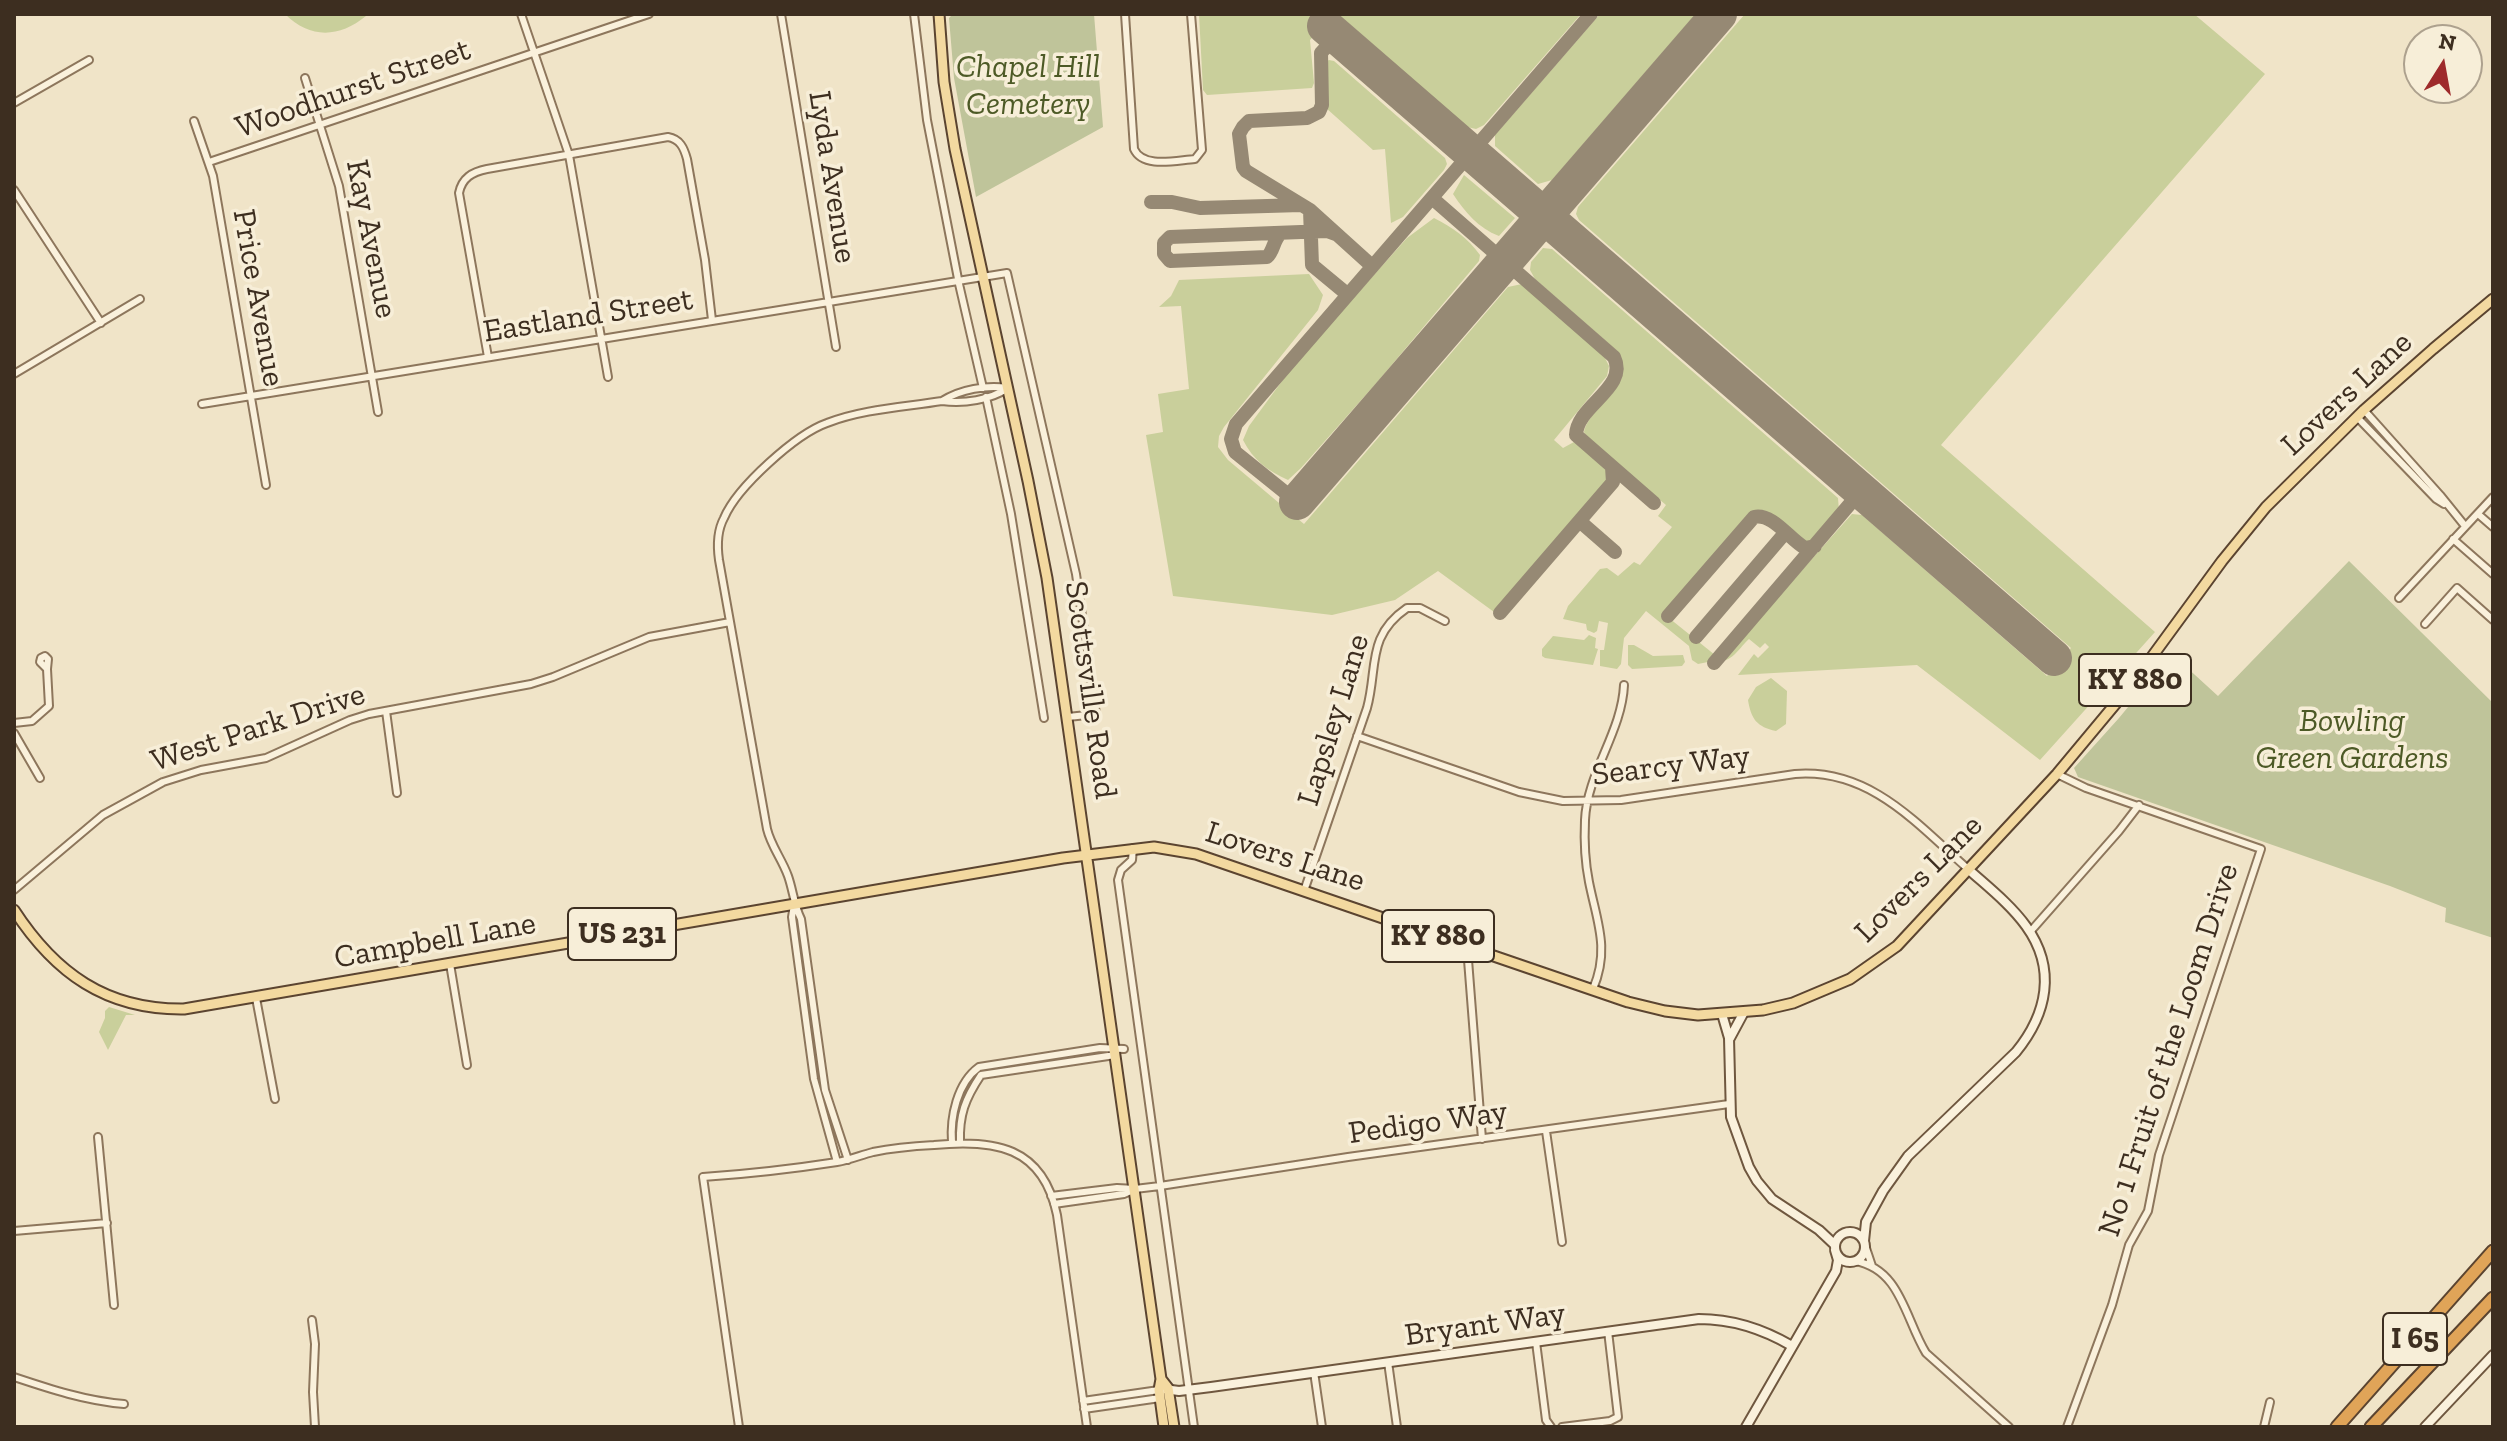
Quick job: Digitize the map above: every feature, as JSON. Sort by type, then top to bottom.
[{"type":"highway","name":"I 65","points":[[2337,1427],[2493,1251]]},
{"type":"highway","name":"I 65","points":[[2371,1427],[2493,1298]]},
{"type":"main road","name":"Scottsville Road","points":[[939,14],[952,135],[1044,558],[1161,1379],[1174,1427]]},
{"type":"main road","name":"Lovers Lane","points":[[1087,854],[1154,847],[1196,854],[1665,1011],[1722,1014],[1793,1003],[1850,979],[1897,946],[2057,774],[2134,682],[2222,561],[2266,507],[2361,414],[2493,299]]},
{"type":"main road","name":"Campbell Lane","points":[[14,910],[37,943],[58,965],[83,983],[141,1005],[173,1009],[205,1007],[1087,854]]},
{"type":"main road","name":"Scottsville Road","points":[[1164,1393],[1164,1427]]},
{"type":"street","points":[[521,14],[569,155],[608,377]]},
{"type":"street","name":"Woodhurst Street","points":[[209,162],[649,14]]},
{"type":"street","name":"Lyda Avenue","points":[[781,14],[836,347]]},
{"type":"street","points":[[914,14],[927,120],[983,388]]},
{"type":"street","points":[[1125,14],[1134,149],[1137,156],[1147,162],[1195,159],[1202,150],[1191,14]]},
{"type":"street","points":[[14,103],[89,60]]},
{"type":"street","name":"Kay Avenue","points":[[305,78],[339,186],[378,412]]},
{"type":"street","name":"Price Avenue","points":[[194,121],[209,162],[229,263],[266,485]]},
{"type":"street","points":[[488,357],[459,193],[461,184],[469,175],[479,171],[668,137],[683,146],[687,159],[712,320]]},
{"type":"street","points":[[14,190],[101,323]]},
{"type":"street","points":[[982,276],[1007,273],[1076,574],[1096,714],[1068,717]]},
{"type":"street","name":"Eastland Street","points":[[202,404],[982,276]]},
{"type":"street","points":[[14,374],[140,299]]},
{"type":"street","points":[[942,401],[954,393],[993,386],[1008,388]]},
{"type":"street","points":[[848,1160],[825,1090],[801,919],[794,905],[788,877],[767,829],[718,542],[725,514],[742,492],[795,440],[823,424],[942,401],[956,403],[996,396],[1008,388]]},
{"type":"street","points":[[986,397],[1011,514],[1044,718]]},
{"type":"street","points":[[2361,414],[2440,495],[2465,526]]},
{"type":"street","points":[[2399,598],[2493,497]]},
{"type":"street","points":[[2478,514],[2493,527]]},
{"type":"street","points":[[2453,539],[2493,574]]},
{"type":"street","points":[[2425,624],[2457,588],[2492,617]]},
{"type":"street","name":"Lapsley Lane","points":[[1304,891],[1371,693],[1375,650],[1389,625],[1412,607],[1445,621]]},
{"type":"street","name":"West Park Drive","points":[[14,890],[103,815],[163,782],[201,770],[266,758],[350,720],[531,684],[649,637],[730,622]]},
{"type":"street","points":[[14,723],[32,721],[49,706],[47,669]]},
{"type":"street","points":[[1593,989],[1600,971],[1602,950],[1589,880],[1585,820],[1603,754],[1620,714],[1624,685]]},
{"type":"street","points":[[386,711],[397,793]]},
{"type":"street","points":[[14,733],[40,778]]},
{"type":"street","name":"Searcy Way","points":[[1357,736],[1519,792],[1554,800],[1588,802],[1633,799],[1795,774],[1825,774],[1884,795],[1968,869]]},
{"type":"street","name":"No 1 Fruit of the Loom Drive","points":[[2057,774],[2086,788],[2261,849],[2159,1155],[2148,1211],[2129,1245],[2112,1305],[2067,1427]]},
{"type":"street","points":[[2030,932],[2139,805]]},
{"type":"street","points":[[1133,848],[1132,860],[1121,870],[1118,880],[1194,1427]]},
{"type":"street","points":[[1836,1271],[1863,1255],[1866,1222],[1908,1156],[2016,1052],[2030,1036],[2040,1016],[2045,977],[2042,957],[2030,932],[2018,916],[1968,869]]},
{"type":"street","points":[[794,905],[792,917],[814,1079],[837,1162]]},
{"type":"street","points":[[1467,946],[1482,1139]]},
{"type":"street","points":[[450,964],[467,1065]]},
{"type":"street","points":[[256,998],[275,1099]]},
{"type":"street","points":[[1729,1038],[1744,1012]]},
{"type":"street","points":[[1722,1014],[1729,1038],[1729,1104],[1737,1139],[1757,1181],[1777,1204],[1827,1237],[1840,1258],[1872,1266],[1895,1287],[1926,1353],[2009,1427]]},
{"type":"street","points":[[956,1143],[960,1117],[981,1075],[1115,1051]]},
{"type":"street","name":"Pedigo Way","points":[[1053,1200],[1124,1194],[1135,1189],[1729,1104]]},
{"type":"street","points":[[1546,1131],[1562,1242]]},
{"type":"street","points":[[98,1137],[114,1305]]},
{"type":"street","points":[[739,1427],[703,1177],[750,1174],[837,1162],[874,1152],[956,1143],[991,1144],[1011,1150],[1037,1172],[1053,1200],[1087,1427]]},
{"type":"street","points":[[1746,1427],[1836,1271],[1838,1260],[1835,1248],[1845,1232],[1866,1222]]},
{"type":"street","points":[[14,1231],[107,1223]]},
{"type":"street","points":[[1809,1224],[1828,1231],[1857,1233],[1872,1266]]},
{"type":"street","points":[[312,1320],[315,1427]]},
{"type":"street","name":"Bryant Way","points":[[1083,1401],[1179,1391],[1688,1320],[1720,1320],[1762,1330],[1792,1346]]},
{"type":"street","points":[[1562,1427],[1610,1421],[1618,1417],[1608,1331]]},
{"type":"street","points":[[1536,1342],[1546,1420],[1551,1427]]},
{"type":"street","points":[[2425,1427],[2493,1355]]},
{"type":"street","points":[[1388,1362],[1397,1427]]},
{"type":"street","points":[[1314,1372],[1322,1427]]},
{"type":"street","points":[[14,1377],[73,1395],[124,1404]]},
{"type":"street","name":"Bryant Way","points":[[1084,1409],[1164,1393]]},
{"type":"street","points":[[2264,1427],[2270,1402]]},
{"type":"green space","points":[[285,14],[366,16],[345,28],[325,33],[304,28]]},
{"type":"green space","name":"Chapel Hill Cemetery","points":[[953,14],[1094,14],[1103,127],[976,197],[954,78],[949,18]]},
{"type":"green space","points":[[1199,14],[1334,14],[1310,40],[1312,88],[1207,95],[1203,90]]},
{"type":"green space","points":[[1338,14],[1581,14],[1484,125],[1476,129],[1467,127]]},
{"type":"green space","points":[[1600,14],[1696,14],[1552,180],[1538,184],[1495,146],[1495,135]]},
{"type":"green space","points":[[1745,14],[2194,14],[2265,74],[1941,445],[2155,632],[2040,760],[1917,665],[1738,675],[1754,654],[1758,658],[1769,647],[1765,643],[1760,648],[1749,639],[1733,656],[1720,661],[1765,607],[1768,608],[1852,514],[1862,515],[2047,676],[2071,648],[1579,220],[1576,214],[1578,207]]},
{"type":"green space","points":[[1334,61],[1445,158],[1447,164],[1444,170],[1403,217],[1391,223],[1385,149],[1373,150],[1326,108],[1325,62]]},
{"type":"green space","points":[[1464,175],[1515,218],[1499,236],[1473,219],[1453,194]]},
{"type":"green space","points":[[1434,218],[1470,243],[1480,255],[1479,261],[1301,468],[1288,480],[1274,473],[1256,459],[1243,440],[1249,426],[1296,362],[1407,238]]},
{"type":"green space","points":[[1543,248],[1552,249],[1838,498],[1839,511],[1810,541],[1802,543],[1765,513],[1758,511],[1664,614],[1715,655],[1708,662],[1698,664],[1692,660],[1689,646],[1646,611],[1624,638],[1621,664],[1617,669],[1600,666],[1600,650],[1604,650],[1608,623],[1599,621],[1594,633],[1587,630],[1586,624],[1563,619],[1568,606],[1600,569],[1607,568],[1618,576],[1634,562],[1640,565],[1672,527],[1658,516],[1666,505],[1588,439],[1584,432],[1588,421],[1618,385],[1622,364],[1617,351],[1535,279],[1530,270],[1531,262]]},
{"type":"green space","points":[[1309,274],[1323,295],[1318,310],[1224,427],[1218,447],[1228,460],[1304,524],[1508,287],[1522,284],[1528,288],[1604,356],[1609,366],[1607,376],[1554,440],[1563,448],[1574,442],[1591,452],[1605,468],[1608,480],[1494,612],[1438,571],[1395,600],[1332,615],[1173,596],[1146,435],[1163,432],[1158,394],[1189,389],[1181,306],[1159,307],[1171,296],[1179,280]]},
{"type":"green space","name":"Bowling Green Gardens","points":[[2349,561],[2493,703],[2493,938],[2445,922],[2446,908],[2078,777],[2074,768],[2172,654],[2218,696]]},
{"type":"green space","points":[[1589,635],[1596,638],[1595,648],[1598,649],[1593,665],[1542,656],[1542,649],[1553,636],[1584,640]]},
{"type":"green space","points":[[1628,645],[1634,645],[1653,656],[1683,655],[1685,662],[1682,666],[1632,669],[1628,665]]},
{"type":"green space","points":[[1771,678],[1787,691],[1786,724],[1776,731],[1756,721],[1748,700],[1756,687]]},
{"type":"green space","points":[[109,1007],[135,1015],[126,1015],[108,1050],[99,1032]]},
{"type":"taxiway","points":[[1297,502],[1235,452],[1231,439],[1236,424],[1591,14]]},
{"type":"taxiway","points":[[1347,294],[1312,265],[1310,210],[1246,171],[1239,134],[1249,121],[1307,118],[1319,112],[1322,105],[1321,53],[1335,44],[1351,49]]},
{"type":"taxiway","points":[[1432,198],[1614,357],[1617,368],[1615,378],[1584,415],[1576,435],[1654,503]]},
{"type":"taxiway","points":[[1151,202],[1172,202],[1200,208],[1301,205]]},
{"type":"taxiway","points":[[1310,210],[1372,266]]},
{"type":"taxiway","points":[[1281,233],[1267,257],[1170,261],[1164,254],[1164,243],[1170,237],[1327,231],[1338,235]]},
{"type":"taxiway","points":[[1500,613],[1613,482],[1612,467]]},
{"type":"taxiway","points":[[1714,663],[1861,491]]},
{"type":"taxiway","points":[[1668,616],[1754,517],[1768,519],[1805,548],[1815,546]]},
{"type":"taxiway","points":[[1581,519],[1615,552]]},
{"type":"taxiway","points":[[1696,637],[1785,533]]},
{"type":"runway","points":[[1297,502],[1719,14]]},
{"type":"runway","points":[[1325,26],[2054,658]]}]
